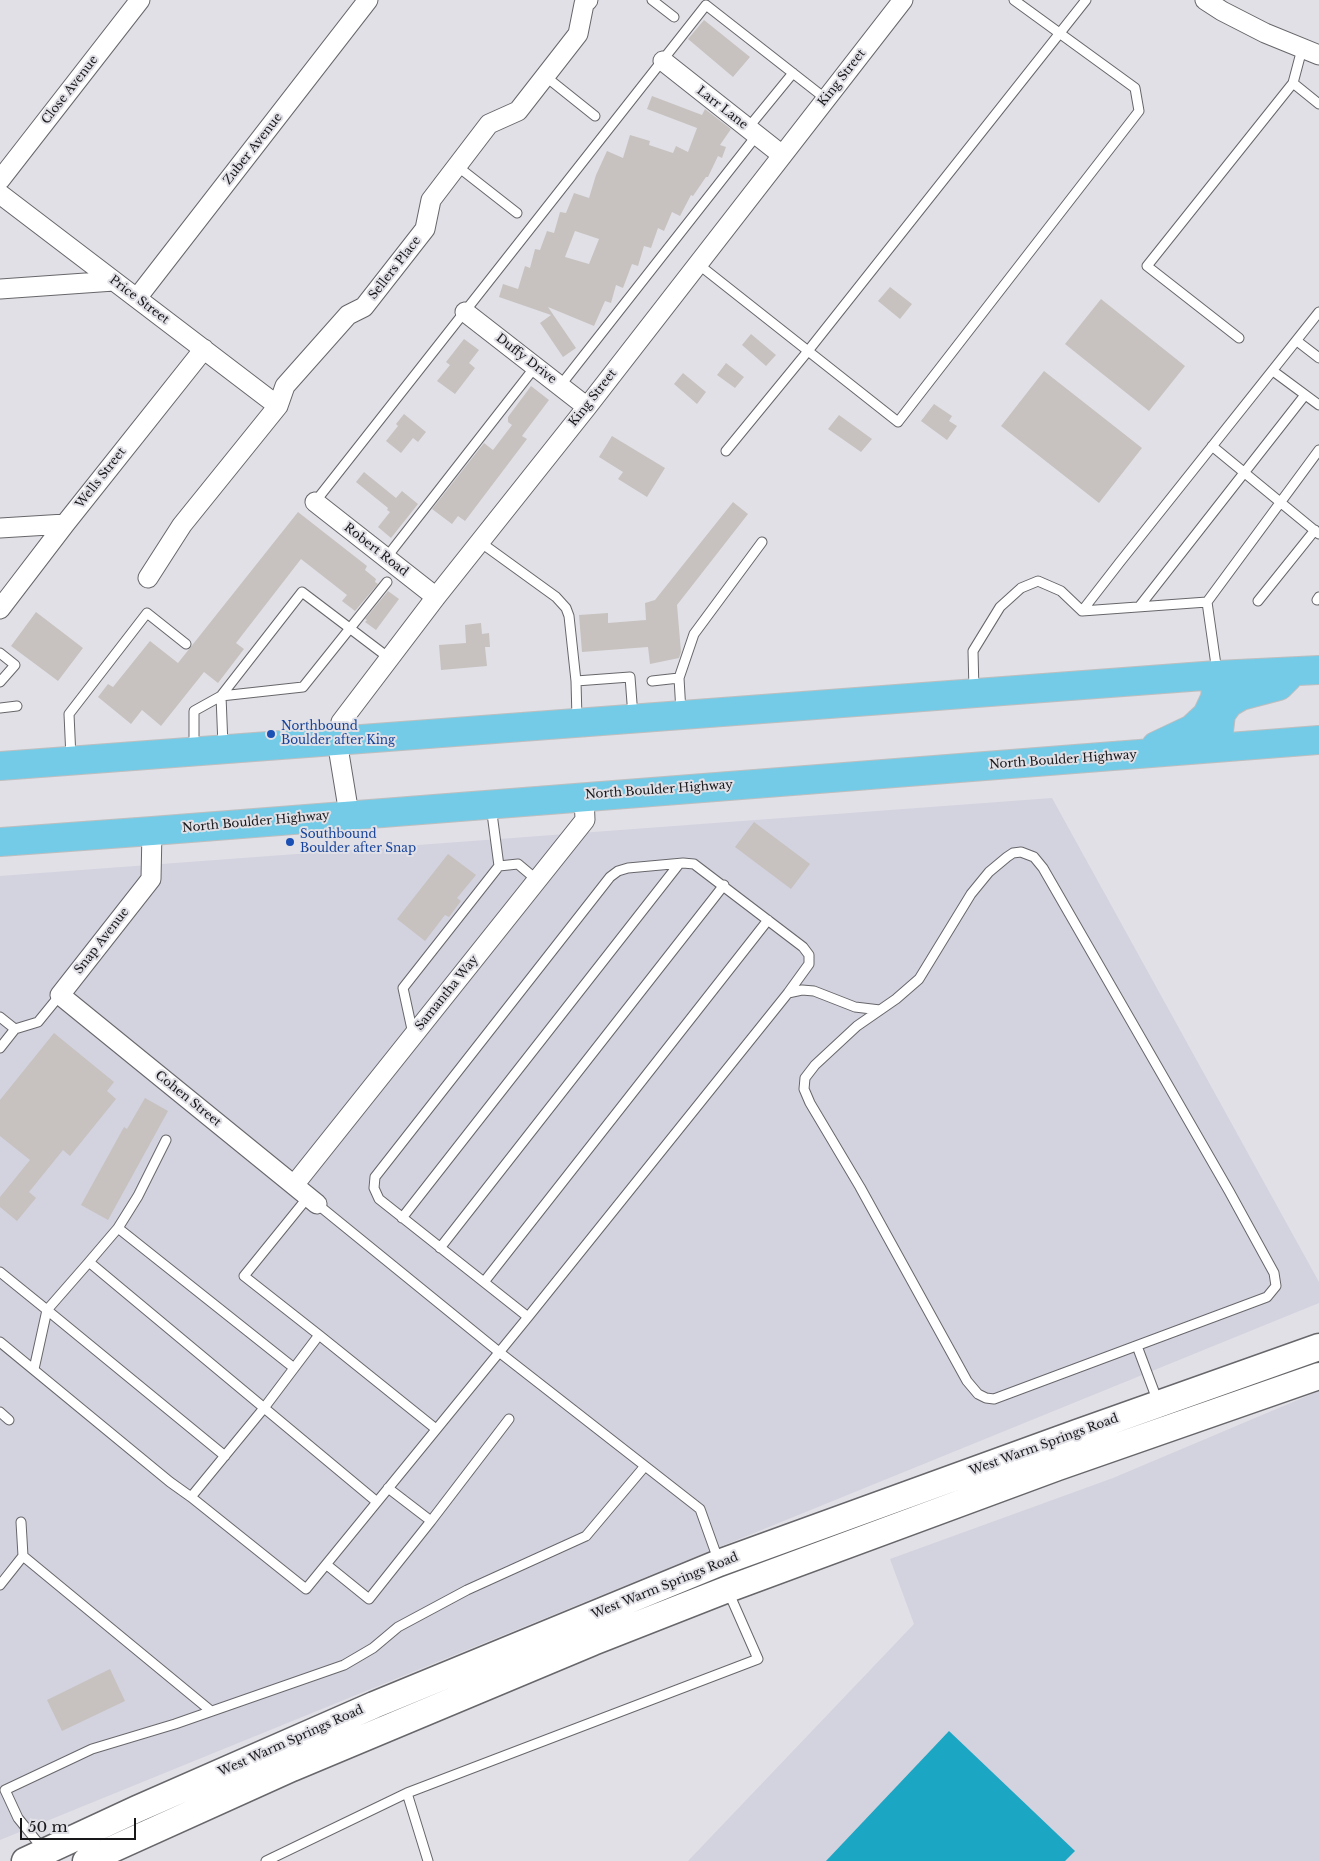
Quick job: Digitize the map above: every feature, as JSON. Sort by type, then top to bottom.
[{"type":"main road","points":[[0,766],[1217,675],[1319,670]]},
{"type":"main road","points":[[1216,747],[1221,714],[1228,703],[1240,696],[1279,686],[1292,672]]},
{"type":"main road","points":[[1139,754],[1192,729],[1207,715],[1215,698],[1217,675]]},
{"type":"main road","name":"North Boulder Highway","points":[[0,842],[1319,740]]},
{"type":"main road","name":"West Warm Springs Road","points":[[86,1861],[292,1768],[412,1717],[584,1646],[1163,1417],[1319,1347]]},
{"type":"main road","name":"West Warm Springs Road","points":[[39,1858],[137,1809],[374,1705],[719,1563],[871,1507],[1163,1417],[1319,1376]]},
{"type":"main road","points":[[719,1563],[728,1589]]},
{"type":"street","name":"Close Avenue","points":[[0,180],[140,0]]},
{"type":"street","name":"Zuber Avenue","points":[[137,298],[368,0]]},
{"type":"street","name":"Sellers Place","points":[[148,578],[182,525],[278,406],[285,386],[348,315],[364,307],[425,229],[431,200],[489,124],[518,110],[578,34],[584,4],[588,0]]},
{"type":"street","name":"King Street","points":[[349,814],[337,741],[341,722],[388,658],[904,0]]},
{"type":"street","points":[[1205,0],[1265,34],[1311,52]]},
{"type":"street","name":"Larr Lane","points":[[662,61],[782,155]]},
{"type":"street","name":"Price Street","points":[[0,194],[278,406]]},
{"type":"street","points":[[0,289],[114,281]]},
{"type":"street","name":"Duffy Drive","points":[[465,312],[586,407]]},
{"type":"street","name":"Wells Street","points":[[0,609],[204,349]]},
{"type":"street","name":"Robert Road","points":[[315,502],[436,597]]},
{"type":"street","points":[[0,528],[65,524]]},
{"type":"street","name":"Samantha Way","points":[[306,1195],[413,1036],[585,820],[584,796]]},
{"type":"street","name":"Snap Avenue","points":[[60,995],[151,879],[152,831]]},
{"type":"street","name":"Cohen Street","points":[[60,995],[306,1195]]},
{"type":"lane","points":[[652,0],[674,17]]},
{"type":"lane","points":[[698,264],[898,422],[1139,111],[1135,88],[1014,0]]},
{"type":"lane","points":[[726,450],[808,351],[1086,0]]},
{"type":"lane","points":[[315,502],[706,5],[826,99]]},
{"type":"lane","points":[[1239,338],[1147,266],[1293,83],[1311,52]]},
{"type":"lane","points":[[560,386],[753,131],[793,73]]},
{"type":"lane","points":[[545,76],[595,116]]},
{"type":"lane","points":[[1293,83],[1319,104]]},
{"type":"lane","points":[[457,166],[517,213]]},
{"type":"lane","points":[[1082,611],[1319,312]]},
{"type":"lane","points":[[1297,341],[1319,358]]},
{"type":"lane","points":[[386,558],[535,366]]},
{"type":"lane","points":[[1273,371],[1319,405]]},
{"type":"lane","points":[[1138,607],[1305,395]]},
{"type":"lane","points":[[1212,446],[1317,532],[1258,601]]},
{"type":"lane","points":[[1217,675],[1207,602],[1319,450]]},
{"type":"lane","points":[[480,542],[556,596],[566,608],[569,616],[576,680],[577,723]]},
{"type":"lane","points":[[681,715],[679,678],[694,634],[762,542]]},
{"type":"lane","points":[[974,693],[973,651],[1000,607],[1021,588],[1038,581],[1061,591],[1082,611],[1207,602]]},
{"type":"lane","points":[[194,752],[194,711],[221,696],[303,687],[386,582]]},
{"type":"lane","points":[[223,750],[221,696],[302,592],[388,658]]},
{"type":"lane","points":[[71,761],[68,714],[147,613],[186,644]]},
{"type":"lane","points":[[0,653],[15,665],[0,682]]},
{"type":"lane","points":[[576,680],[630,677],[633,719]]},
{"type":"lane","points":[[652,681],[679,678]]},
{"type":"lane","points":[[0,708],[17,706]]},
{"type":"lane","points":[[413,1036],[403,988],[499,866],[491,803]]},
{"type":"lane","points":[[1013,853],[1028,853],[1043,868],[1224,1183],[1274,1273],[1276,1280],[1276,1286],[1267,1297],[1137,1346],[994,1399],[978,1394],[972,1388],[860,1187],[810,1103],[804,1089],[805,1078],[814,1065],[857,1026],[909,989],[919,979],[962,906],[990,872],[1013,853]]},
{"type":"lane","points":[[499,866],[518,864],[537,880]]},
{"type":"lane","points":[[402,1218],[679,864]]},
{"type":"lane","points":[[0,1342],[170,1482],[306,1589],[528,1317],[788,993],[809,964],[809,955],[803,947],[694,864],[628,868],[618,871],[610,877],[375,1177],[374,1188],[379,1199],[528,1317]]},
{"type":"lane","points":[[440,1248],[724,886]]},
{"type":"lane","points":[[484,1282],[768,920]]},
{"type":"lane","points":[[788,993],[802,990],[814,991],[855,1008],[880,1010]]},
{"type":"lane","name":"Snap Avenue","points":[[15,1029],[38,1022],[60,995]]},
{"type":"lane","points":[[0,1017],[15,1029],[0,1048]]},
{"type":"lane","points":[[34,1369],[47,1310],[118,1228],[138,1196],[166,1140]]},
{"type":"lane","points":[[436,1429],[244,1276],[306,1195],[499,1352],[700,1509],[719,1563]]},
{"type":"lane","points":[[118,1228],[294,1368]]},
{"type":"lane","points":[[88,1262],[377,1502]]},
{"type":"lane","points":[[0,1272],[225,1456]]},
{"type":"lane","points":[[191,1497],[264,1408],[319,1335]]},
{"type":"lane","points":[[1137,1346],[1163,1417]]},
{"type":"lane","points":[[0,1412],[9,1420]]},
{"type":"lane","points":[[326,1565],[369,1599],[509,1419]]},
{"type":"lane","points":[[39,1858],[3,1791],[92,1749],[211,1711],[344,1665],[374,1648],[398,1627],[467,1590],[586,1536],[645,1466]]},
{"type":"lane","points":[[388,1488],[431,1520]]},
{"type":"lane","points":[[0,1585],[23,1556],[21,1522]]},
{"type":"lane","points":[[23,1556],[211,1711]]},
{"type":"lane","points":[[266,1861],[407,1793],[758,1659],[728,1589]]},
{"type":"lane","points":[[407,1793],[428,1861]]},
{"type":"shaded area","points":[[1052,798],[1319,1282],[1319,1303],[0,1840],[0,876]]},
{"type":"shaded area","points":[[1319,1391],[1319,1861],[688,1861],[914,1624],[890,1559],[1113,1478]]},
{"type":"water","points":[[949,1731],[1075,1851],[1065,1861],[826,1861]]},
{"type":"building","points":[[704,20],[750,57],[733,77],[688,39]]},
{"type":"building","points":[[652,96],[702,115],[705,109],[731,129],[720,145],[726,147],[722,158],[718,156],[708,177],[706,177],[693,196],[691,195],[680,216],[672,212],[664,231],[658,228],[651,248],[644,246],[638,266],[632,264],[623,288],[616,285],[611,303],[605,301],[594,326],[548,307],[576,348],[563,357],[540,323],[551,315],[499,297],[503,284],[518,289],[525,266],[530,268],[535,249],[540,250],[547,231],[554,233],[560,212],[566,213],[574,193],[589,198],[596,175],[607,151],[623,158],[630,135],[650,141],[649,145],[673,153],[676,146],[688,152],[697,128],[647,109]],"holes":[[[575,231],[599,239],[589,264],[565,257]]]},
{"type":"building","points":[[890,287],[912,304],[900,319],[878,301]]},
{"type":"building","points":[[1101,299],[1185,366],[1149,411],[1065,344]]},
{"type":"building","points":[[751,334],[776,355],[766,366],[742,345]]},
{"type":"building","points":[[464,339],[479,350],[469,363],[475,368],[455,394],[437,381],[450,365],[446,362]]},
{"type":"building","points":[[726,363],[744,377],[735,388],[717,375]]},
{"type":"building","points":[[1044,371],[1142,448],[1099,503],[1001,426]]},
{"type":"building","points":[[683,373],[706,392],[697,404],[674,384]]},
{"type":"building","points":[[531,386],[549,400],[522,436],[527,439],[465,521],[458,516],[452,524],[432,509],[484,443],[493,450],[512,425],[508,422],[508,417]]},
{"type":"building","points":[[934,404],[952,416],[949,421],[957,426],[947,440],[921,421]]},
{"type":"building","points":[[404,414],[426,432],[418,442],[413,438],[401,453],[386,441],[398,426],[396,424]]},
{"type":"building","points":[[839,415],[872,439],[861,452],[828,429]]},
{"type":"building","points":[[612,436],[665,468],[647,497],[618,479],[623,472],[599,457]]},
{"type":"building","points":[[364,472],[396,498],[402,491],[418,504],[391,538],[378,527],[390,512],[387,510],[388,508],[356,482]]},
{"type":"building","points":[[733,502],[748,514],[677,605],[681,652],[679,658],[650,664],[648,647],[582,652],[579,615],[608,613],[608,623],[646,620],[645,603],[655,600]]},
{"type":"building","points":[[298,512],[367,566],[365,570],[376,579],[375,582],[378,584],[355,611],[342,601],[347,595],[301,559],[236,643],[244,649],[218,683],[204,672],[161,726],[142,710],[131,724],[98,697],[108,684],[113,687],[150,641],[178,663]]},
{"type":"building","points":[[388,591],[399,599],[376,630],[365,622],[367,620],[365,619]]},
{"type":"building","points":[[36,612],[83,648],[58,681],[11,646]]},
{"type":"building","points":[[481,623],[482,634],[489,633],[490,647],[485,647],[487,666],[441,670],[439,645],[466,643],[465,625]]},
{"type":"building","points":[[754,822],[810,864],[791,889],[735,847]]},
{"type":"building","points":[[448,854],[476,875],[457,898],[461,901],[449,917],[445,915],[425,941],[397,919]]},
{"type":"building","points":[[54,1033],[114,1082],[107,1091],[116,1099],[70,1156],[63,1150],[29,1192],[36,1198],[17,1221],[0,1207],[0,1197],[30,1160],[0,1136],[0,1100]]},
{"type":"building","points":[[145,1098],[168,1111],[108,1220],[81,1205],[124,1127],[127,1129]]},
{"type":"building","points":[[110,1669],[125,1701],[62,1731],[47,1700]]},
{"type":"place","name":"Northbound Boulder after King","points":[[271,734]]},
{"type":"place","name":"Southbound Boulder after Snap","points":[[290,842]]}]
